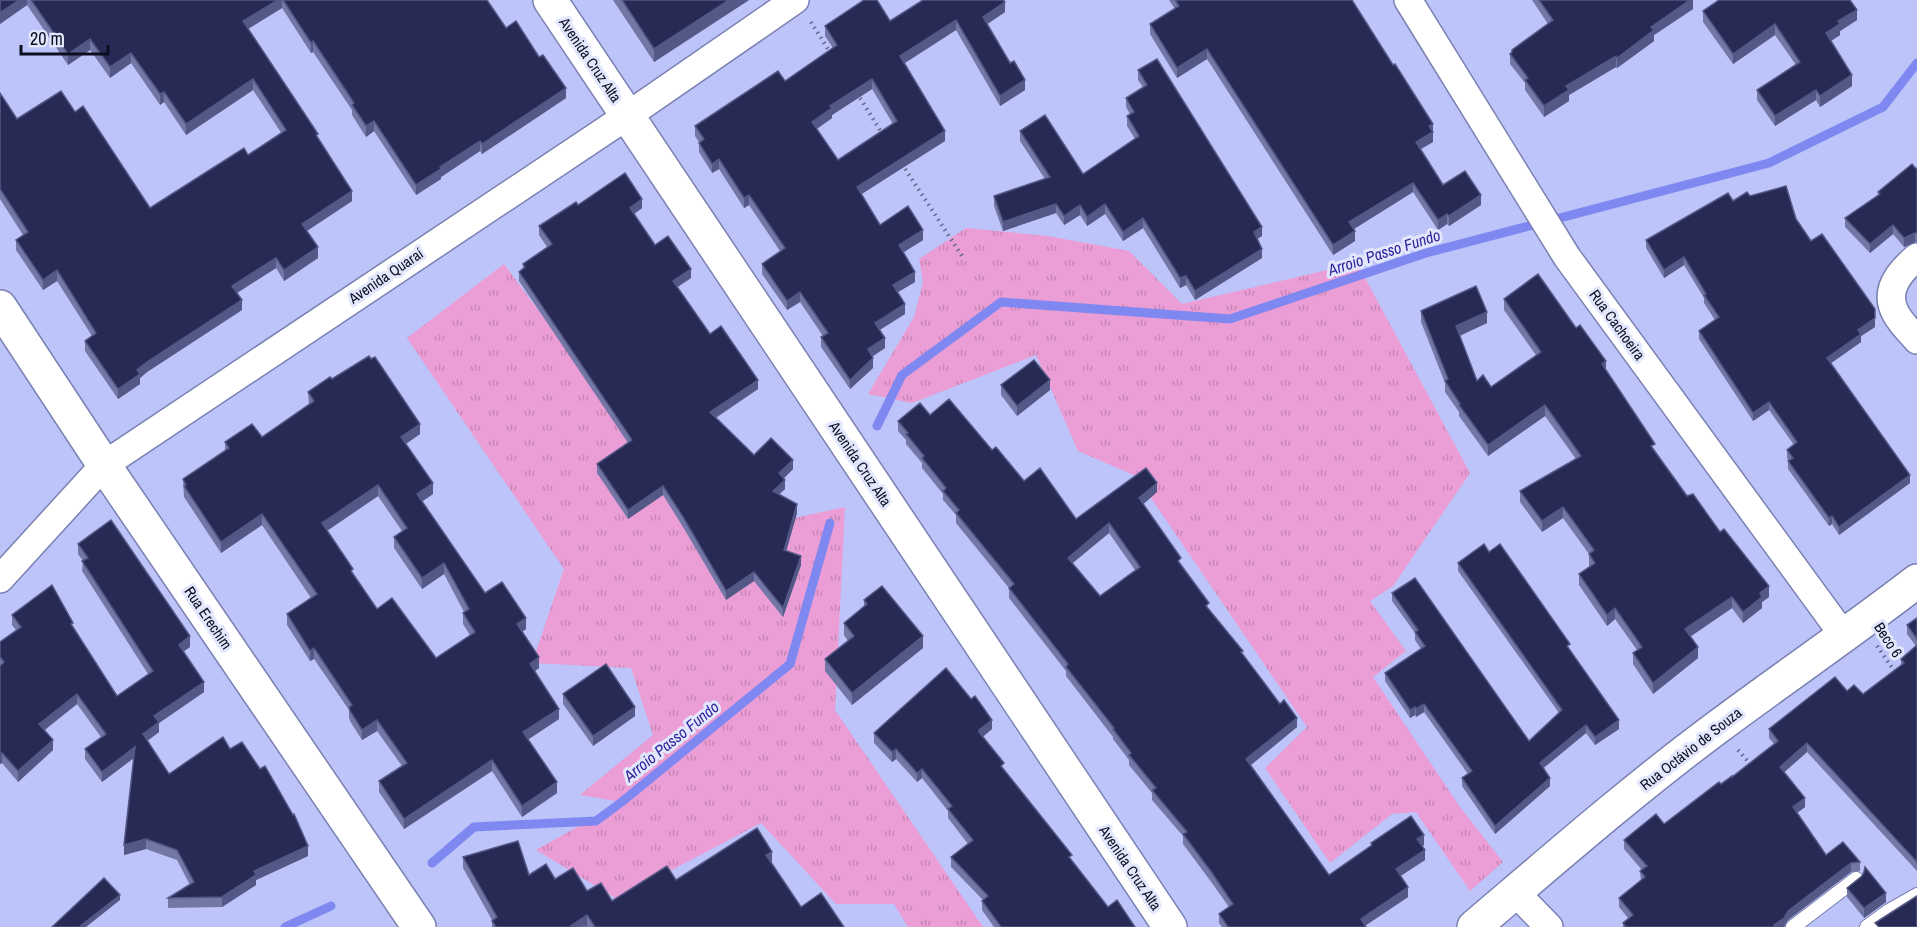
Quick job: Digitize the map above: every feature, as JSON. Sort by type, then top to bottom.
[{"type":"street","name":"Avenida Cruz Alta","points":[[550,0],[1170,927]]},
{"type":"street","name":"Avenida Quaraí","points":[[0,579],[104,465],[627,116],[795,0]]},
{"type":"street","name":"Rua Cachoeira","points":[[1408,0],[1567,257],[1853,630]]},
{"type":"street","points":[[1917,257],[1904,267],[1891,289],[1895,313],[1917,340]]},
{"type":"street","name":"Rua Erechim","points":[[0,307],[104,465],[419,927]]},
{"type":"street","name":"Rua Octávio de Souza","points":[[1474,927],[1660,772],[1917,581]]},
{"type":"street","points":[[1515,892],[1549,927]]},
{"type":"lane","points":[[1793,927],[1856,879]]},
{"type":"lane","points":[[1868,927],[1889,911],[1917,895]]},
{"type":"path","points":[[826,46],[832,55]]},
{"type":"path","points":[[851,84],[888,142]]},
{"type":"path","points":[[901,162],[964,259]]},
{"type":"path","name":"Beco 6","points":[[1853,630],[1896,673]]},
{"type":"path","points":[[1719,726],[1755,770]]},
{"type":"green space","points":[[966,228],[1048,236],[1129,251],[1182,304],[1357,263],[1470,473],[1393,586],[1370,601],[1406,651],[1373,677],[1460,807],[1503,862],[1470,891],[1416,812],[1392,814],[1330,863],[1265,768],[1307,727],[1136,476],[1078,451],[1036,355],[912,403],[868,394],[914,317],[923,282],[919,259]]},
{"type":"green space","points":[[504,264],[707,537],[845,507],[835,710],[983,927],[908,927],[894,904],[836,904],[761,823],[617,899],[536,850],[622,802],[580,795],[653,735],[631,668],[532,663],[564,569],[407,338]]},
{"type":"building","points":[[0,0],[19,0],[0,13]]},
{"type":"building","points":[[31,0],[278,0],[243,21],[318,134],[316,135],[352,191],[302,224],[318,247],[284,270],[276,258],[232,286],[242,300],[147,362],[137,370],[140,374],[118,389],[85,341],[96,333],[57,270],[43,280],[16,240],[28,232],[0,189],[0,93],[17,119],[61,91],[75,112],[83,106],[150,208],[244,148],[248,155],[286,130],[253,79],[186,124],[164,92],[160,94],[131,53],[110,67],[90,39],[68,54]]},
{"type":"building","points":[[283,0],[487,0],[506,28],[516,21],[539,57],[543,55],[566,88],[482,144],[480,141],[416,185],[374,121],[366,126],[352,105],[354,103]]},
{"type":"building","points":[[622,0],[729,0],[654,49]]},
{"type":"building","points":[[864,0],[877,0],[890,21],[923,0],[1003,0],[1005,2],[983,17],[1010,63],[1014,61],[1025,80],[1000,96],[956,20],[900,56],[945,131],[857,187],[880,225],[908,206],[923,230],[899,245],[915,272],[893,285],[905,304],[875,323],[885,338],[868,349],[873,358],[850,380],[821,337],[828,333],[800,292],[787,301],[762,264],[785,248],[749,195],[744,198],[719,159],[712,164],[699,143],[704,139],[695,126],[778,71],[785,81],[837,45],[825,26]],"holes":[[[872,79],[897,121],[838,160],[812,122],[832,108],[830,106]]]},
{"type":"building","points":[[1175,0],[1352,0],[1433,124],[1429,126],[1433,132],[1416,142],[1443,185],[1465,171],[1481,195],[1449,216],[1447,214],[1438,220],[1413,183],[1349,222],[1355,231],[1333,245],[1207,49],[1177,68],[1150,24],[1179,6]]},
{"type":"building","points":[[1539,0],[1690,0],[1651,27],[1654,30],[1617,58],[1616,56],[1566,86],[1569,90],[1544,106],[1525,80],[1528,78],[1510,54],[1512,50],[1553,20]]},
{"type":"building","points":[[1719,0],[1850,0],[1857,10],[1838,21],[1840,24],[1826,33],[1852,75],[1820,96],[1816,90],[1775,116],[1757,90],[1800,62],[1775,24],[1733,54],[1703,11]]},
{"type":"building","points":[[1157,59],[1262,227],[1254,232],[1262,249],[1195,291],[1186,276],[1180,278],[1143,218],[1123,232],[1105,204],[1087,217],[1080,205],[1064,216],[1056,204],[1003,222],[994,196],[1050,177],[1020,131],[1045,115],[1083,174],[1139,136],[1127,116],[1134,112],[1126,98],[1147,85],[1138,70]]},
{"type":"building","points":[[1912,164],[1917,168],[1917,233],[1904,238],[1893,225],[1870,244],[1845,218],[1880,194],[1878,192]]},
{"type":"building","points":[[625,173],[642,199],[630,208],[655,245],[668,236],[691,269],[673,281],[710,334],[721,326],[758,380],[710,412],[754,455],[771,438],[793,460],[779,473],[785,480],[773,491],[797,504],[784,550],[801,556],[783,608],[754,572],[726,591],[663,486],[628,510],[597,464],[632,440],[519,272],[525,267],[523,264],[552,244],[539,226],[576,202],[578,205]]},
{"type":"building","points":[[1786,186],[1796,219],[1811,241],[1822,234],[1875,309],[1875,318],[1858,330],[1861,334],[1827,358],[1910,475],[1839,527],[1832,516],[1829,518],[1788,461],[1793,458],[1787,450],[1797,442],[1769,402],[1753,413],[1699,331],[1719,317],[1704,295],[1706,294],[1684,257],[1664,270],[1646,240],[1728,193],[1733,201],[1747,192],[1750,196]]},
{"type":"building","points":[[1538,274],[1576,328],[1580,325],[1606,361],[1602,364],[1655,444],[1651,446],[1687,496],[1693,494],[1720,532],[1724,529],[1769,586],[1760,593],[1762,597],[1743,612],[1732,597],[1685,629],[1698,647],[1653,683],[1633,653],[1642,647],[1615,608],[1607,615],[1579,574],[1595,563],[1589,554],[1594,550],[1563,507],[1542,521],[1520,491],[1581,456],[1545,405],[1488,445],[1445,381],[1448,379],[1421,311],[1476,286],[1487,312],[1456,326],[1477,381],[1483,375],[1491,387],[1541,352],[1504,299]]},
{"type":"building","points":[[369,356],[371,359],[375,357],[420,424],[401,437],[433,483],[417,494],[485,593],[502,582],[526,618],[517,624],[539,657],[530,664],[559,709],[523,732],[557,782],[522,806],[492,760],[404,819],[379,781],[407,763],[377,720],[362,730],[350,711],[349,707],[352,705],[314,648],[310,651],[287,614],[317,594],[262,514],[221,542],[184,486],[186,485],[183,479],[229,448],[225,442],[252,424],[262,437],[314,401],[308,392],[330,377],[332,379]],"holes":[[[378,485],[407,528],[394,537],[422,578],[444,563],[469,609],[463,613],[475,632],[436,658],[392,598],[377,609],[322,523]]]},
{"type":"building","points":[[1034,360],[1050,380],[1017,406],[1001,385]]},
{"type":"building","points":[[949,399],[992,450],[996,447],[1024,481],[1040,468],[1076,519],[1146,468],[1157,483],[1139,498],[1181,558],[1178,561],[1209,603],[1206,606],[1243,651],[1241,652],[1280,704],[1284,700],[1297,718],[1246,759],[1329,875],[1411,816],[1424,835],[1417,839],[1425,850],[1396,869],[1408,887],[1361,919],[1366,927],[1228,927],[1219,914],[1233,904],[1183,834],[1187,832],[1152,790],[1156,788],[1129,755],[1131,753],[1114,728],[1009,588],[1014,584],[956,513],[959,510],[943,491],[946,488],[922,458],[924,456],[898,421],[920,403],[930,415]],"holes":[[[1109,523],[1140,567],[1100,596],[1068,558]]]},
{"type":"building","points":[[111,520],[190,636],[179,645],[204,682],[154,716],[159,722],[143,734],[169,774],[223,737],[230,749],[242,742],[260,769],[265,766],[294,814],[308,846],[254,871],[256,875],[222,897],[168,898],[194,882],[177,850],[146,839],[124,845],[135,747],[102,772],[85,749],[106,734],[77,694],[39,724],[53,740],[18,771],[2,753],[0,754],[0,666],[4,662],[0,657],[0,642],[21,627],[12,615],[52,585],[73,623],[71,624],[117,696],[153,671],[82,561],[88,558],[78,544]]},
{"type":"building","points":[[1484,544],[1489,552],[1500,544],[1570,644],[1567,646],[1619,720],[1595,737],[1586,725],[1540,763],[1550,778],[1495,826],[1462,778],[1472,771],[1424,704],[1410,710],[1385,673],[1425,646],[1415,632],[1418,630],[1392,593],[1415,578],[1529,741],[1562,710],[1458,563]]},
{"type":"building","points":[[882,586],[923,636],[852,693],[825,659],[854,636],[844,623],[867,604],[864,600]]},
{"type":"building","points":[[1917,618],[1917,639],[1907,625]]},
{"type":"building","points":[[1917,645],[1917,862],[1807,743],[1780,767],[1805,798],[1793,807],[1826,855],[1843,842],[1860,862],[1851,863],[1788,911],[1784,918],[1774,925],[1775,927],[1626,927],[1623,923],[1633,915],[1619,898],[1645,877],[1640,871],[1647,866],[1624,840],[1656,814],[1664,824],[1719,782],[1721,784],[1732,777],[1778,741],[1769,729],[1835,677],[1847,691],[1854,685],[1863,694],[1904,663],[1901,659]]},
{"type":"building","points":[[606,664],[635,707],[593,736],[563,694]]},
{"type":"building","points":[[946,668],[971,699],[975,696],[992,720],[979,732],[1004,763],[1001,766],[1072,855],[1069,857],[1108,907],[1117,900],[1135,927],[1001,927],[982,901],[988,896],[951,857],[973,840],[948,809],[952,806],[922,769],[917,773],[896,749],[892,752],[874,733]]},
{"type":"building","points":[[757,828],[772,852],[766,855],[801,907],[821,893],[844,927],[595,927],[587,915],[569,927],[496,927],[492,921],[497,917],[463,857],[518,841],[529,875],[546,864],[555,879],[573,868],[587,891],[601,883],[612,901],[667,866],[676,880]]},
{"type":"building","points":[[1865,867],[1886,893],[1864,908],[1847,888],[1862,876]]},
{"type":"building","points":[[104,878],[120,895],[79,927],[52,927]]},
{"type":"building","points":[[1917,896],[1917,927],[1879,927],[1875,923]]},
{"type":"waterway","name":"Arroio Passo Fundo","points":[[877,426],[902,375],[1001,302],[1230,319],[1426,253],[1769,163],[1883,107],[1917,63]]},
{"type":"waterway","name":"Arroio Passo Fundo","points":[[432,863],[474,827],[596,821],[790,664],[830,523]]},
{"type":"waterway","name":"Arroio Passo Fundo","points":[[285,927],[331,906]]}]
